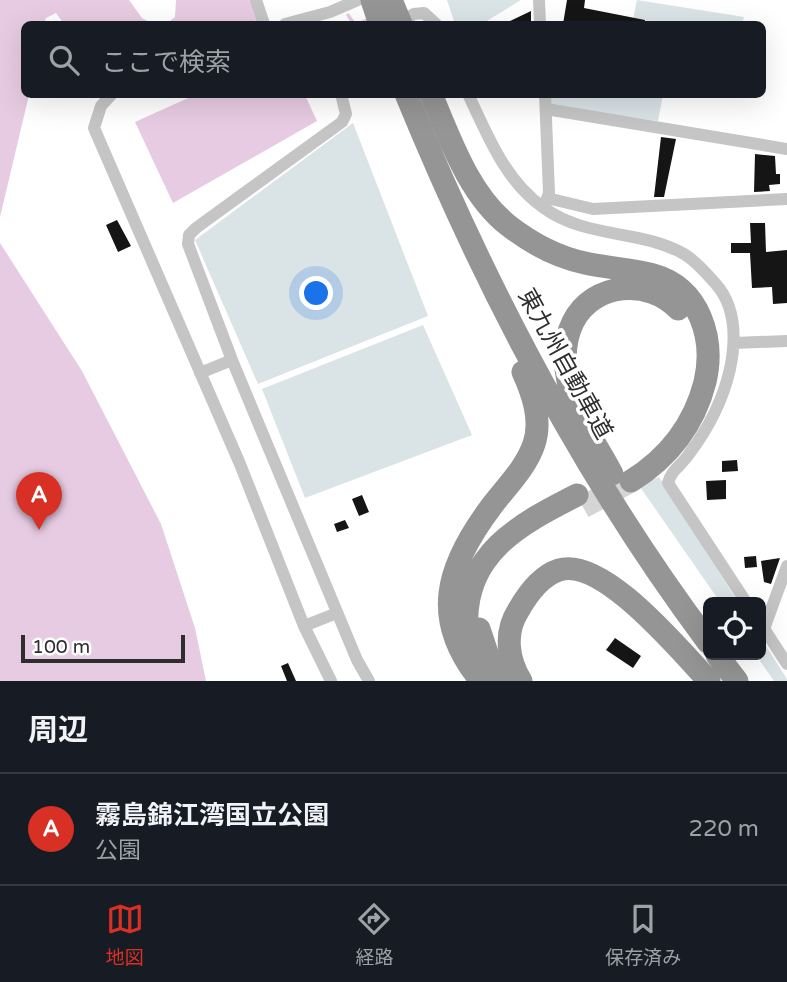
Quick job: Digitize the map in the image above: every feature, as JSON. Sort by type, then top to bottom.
[{"type":"highway","points":[[372,0],[379,21]]},
{"type":"highway","points":[[383,0],[392,21]]},
{"type":"highway","points":[[391,0],[400,21]]},
{"type":"highway","name":"東九州自動車道","points":[[408,98],[452,205],[524,349],[629,528],[703,635]]},
{"type":"highway","name":"東九州自動車道","points":[[420,98],[458,193],[544,367],[632,510],[703,615]]},
{"type":"highway","points":[[433,98],[453,145],[481,196],[506,223],[554,253],[583,262],[655,275],[679,289],[696,306],[708,340],[709,359],[701,396],[693,417],[675,443],[647,471],[625,476],[666,435],[682,409],[694,375],[694,344],[683,313],[659,294],[633,288],[609,291],[587,304],[569,329],[566,353],[568,384],[576,405],[632,510]]},
{"type":"highway","points":[[452,205],[533,394],[537,425],[534,444],[522,468],[490,509],[456,563],[448,609],[452,633],[460,654],[478,677]]},
{"type":"highway","points":[[478,677],[467,631],[468,603],[474,580],[484,562],[517,527],[580,501],[509,552],[488,585],[479,629],[492,668],[503,681]]},
{"type":"highway","points":[[521,681],[513,668],[509,639],[511,621],[527,595],[540,582],[559,570],[577,570],[610,584],[709,681]]},
{"type":"highway","points":[[722,660],[737,681]]},
{"type":"highway","points":[[736,660],[751,681]]},
{"type":"street","points":[[256,0],[263,21]]},
{"type":"street","points":[[296,21],[330,12],[358,0]]},
{"type":"street","points":[[539,0],[540,21]]},
{"type":"street","points":[[399,21],[414,14],[424,13],[433,21]]},
{"type":"street","points":[[108,98],[101,106],[94,128],[200,373],[304,626],[331,681]]},
{"type":"street","points":[[342,98],[346,114],[342,122],[190,235],[188,244],[232,360],[337,613],[369,681]]},
{"type":"street","points":[[470,98],[505,169],[528,196],[546,203],[593,209],[787,200]]},
{"type":"street","points":[[545,98],[546,203],[569,224],[643,240],[685,255],[720,288],[729,307],[734,343],[730,369],[714,416],[687,458],[672,471],[668,483],[675,499],[743,597]]},
{"type":"street","points":[[546,109],[787,149]]},
{"type":"street","points":[[734,343],[787,341]]},
{"type":"street","points":[[200,373],[232,360]]},
{"type":"street","points":[[766,616],[787,566]]},
{"type":"street","points":[[304,626],[337,613]]},
{"type":"street","points":[[766,632],[787,664]]},
{"type":"shaded area","points":[[0,0],[129,0],[142,18],[148,21],[62,21],[56,13],[45,21],[21,21],[21,98],[28,98],[0,217]]},
{"type":"shaded area","points":[[176,0],[251,0],[259,21],[170,21],[175,17]]},
{"type":"shaded area","points":[[447,0],[521,0],[487,21],[454,21]]},
{"type":"shaded area","points":[[637,0],[744,17],[743,21],[633,21]]},
{"type":"shaded area","points":[[188,98],[306,98],[317,121],[173,203],[135,122]]},
{"type":"shaded area","points":[[550,98],[662,98],[658,121],[550,106]]},
{"type":"shaded area","points":[[353,123],[428,316],[258,384],[195,240]]},
{"type":"shaded area","points":[[0,243],[82,371],[161,524],[195,628],[206,681],[0,681]]},
{"type":"shaded area","points":[[423,325],[472,435],[305,498],[262,389]]},
{"type":"shaded area","points":[[659,477],[735,597],[717,597],[638,484]]},
{"type":"shaded area","points":[[766,646],[787,679],[774,681],[759,660],[766,660]]},
{"type":"building","points":[[567,0],[585,0],[584,8],[645,20],[645,21],[564,21]]},
{"type":"building","points":[[531,11],[531,21],[510,21]]},
{"type":"building","points":[[661,137],[676,139],[664,197],[654,197]]},
{"type":"building","points":[[755,154],[775,156],[776,174],[780,174],[780,184],[769,185],[770,191],[754,192]]},
{"type":"building","points":[[117,220],[131,246],[118,252],[106,225]]},
{"type":"building","points":[[750,223],[765,223],[766,252],[787,250],[787,303],[773,304],[772,287],[752,288],[750,253],[731,253],[731,243],[751,243]]},
{"type":"building","points":[[737,460],[738,471],[722,472],[722,461]]},
{"type":"building","points":[[726,480],[726,499],[707,500],[706,481]]},
{"type":"building","points":[[362,495],[369,512],[359,516],[352,499]]},
{"type":"building","points":[[345,520],[349,528],[337,532],[334,524]]},
{"type":"building","points":[[756,556],[757,567],[745,568],[744,557]]},
{"type":"building","points":[[780,558],[771,584],[764,582],[761,561]]},
{"type":"building","points":[[615,638],[641,656],[633,668],[606,650]]},
{"type":"building","points":[[288,663],[296,681],[287,681],[281,666]]},
{"type":"waterway","points":[[348,15],[352,21]]},
{"type":"waterway","points":[[365,21],[371,18]]},
{"type":"tunnel","points":[[583,507],[631,481]]},
{"type":"place","name":"霧島錦江湾国立公園","points":[[39,530]]}]
